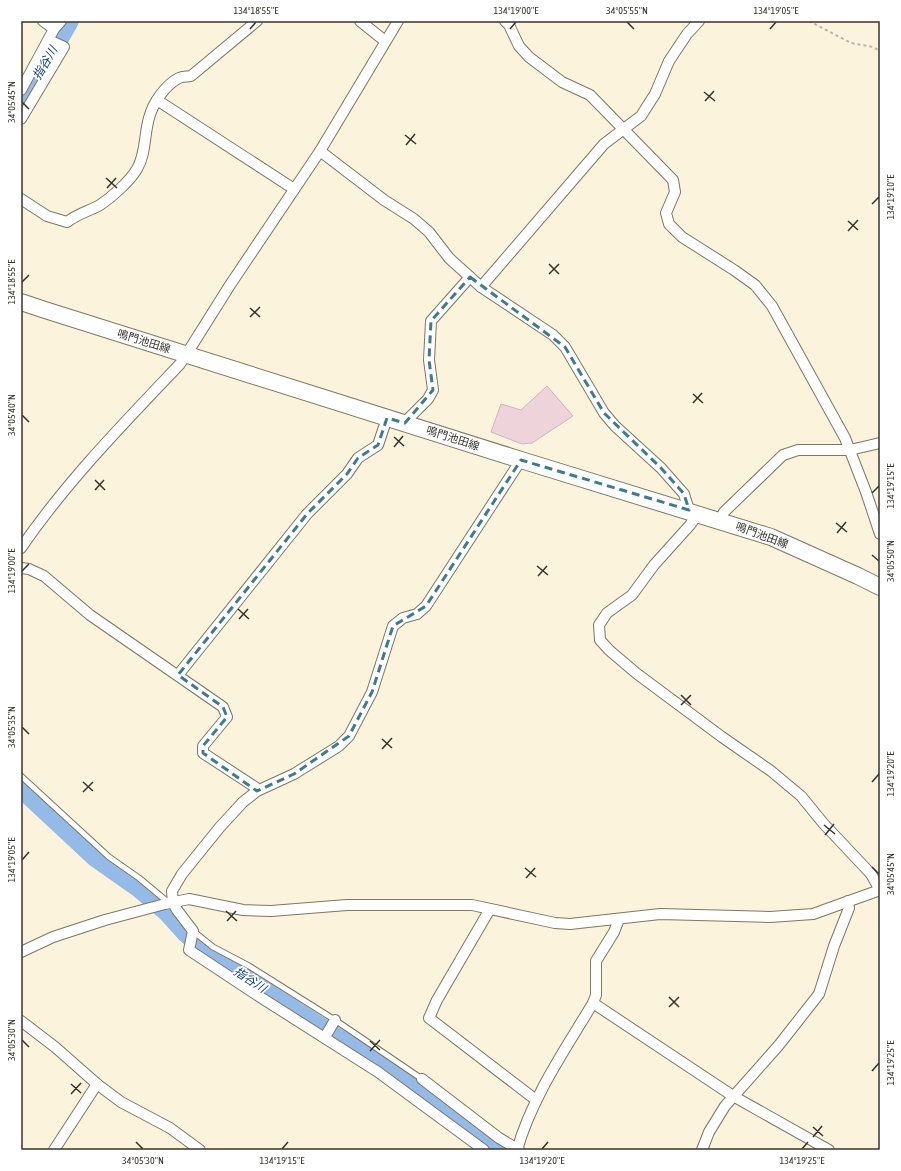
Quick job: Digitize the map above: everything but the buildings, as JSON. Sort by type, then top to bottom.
[{"type":"main road","name":"鳴門池田線","points":[[21,302],[521,460],[694,512],[771,537],[880,587]]},
{"type":"street","points":[[21,90],[54,42],[58,25],[43,21]]},
{"type":"street","points":[[21,200],[47,216],[67,222],[73,217],[99,205],[122,187],[137,169],[143,152],[149,118],[157,100],[168,85],[181,77],[191,76],[257,21]]},
{"type":"street","points":[[360,21],[385,41]]},
{"type":"street","points":[[21,548],[64,491],[116,432],[180,364],[230,285],[342,117],[398,21]]},
{"type":"street","points":[[505,21],[509,25],[519,46],[529,57],[562,82],[590,95],[673,180],[675,192],[666,213],[669,224],[682,237],[755,285],[772,306],[814,380],[850,450],[880,534]]},
{"type":"street","points":[[481,287],[604,144],[641,116],[655,94],[669,62],[687,34],[699,21]]},
{"type":"street","points":[[21,119],[64,47],[54,42]]},
{"type":"street","points":[[157,100],[294,189]]},
{"type":"street","points":[[21,952],[53,937],[105,920],[152,907],[189,899],[243,910],[271,911],[347,905],[472,905],[555,923],[570,924],[660,914],[791,916],[813,914],[880,890],[871,874],[823,823],[801,796],[771,771],[722,737],[636,673],[609,650],[600,640],[599,625],[603,619],[608,613],[632,595],[654,565],[690,525],[694,512],[684,494],[662,468],[615,426],[604,413],[565,347],[553,335],[481,287],[449,258],[429,232],[414,219],[384,200],[320,151]]},
{"type":"street","points":[[405,423],[428,398],[433,390],[429,360],[431,321],[470,277]]},
{"type":"street","points":[[178,675],[307,514],[347,474],[358,458],[378,445],[388,418]]},
{"type":"street","points":[[720,521],[724,512],[783,455],[798,450],[850,450],[880,443]]},
{"type":"street","points":[[169,903],[172,891],[182,874],[220,827],[243,802],[257,791],[294,774],[339,746],[349,736],[372,692],[393,626],[403,618],[417,614],[426,606],[521,460]]},
{"type":"street","points":[[21,568],[29,569],[44,576],[90,615],[223,707],[227,717],[203,746],[203,753],[255,787],[257,791]]},
{"type":"street","points":[[702,1150],[709,1132],[725,1106],[779,1045],[819,994],[834,946],[849,908],[848,901]]},
{"type":"street","points":[[169,903],[177,910],[193,932],[189,944],[189,950],[257,995],[325,1036],[378,1072],[484,1150]]},
{"type":"street","points":[[490,909],[437,1000],[429,1018],[536,1100]]},
{"type":"street","points":[[422,1079],[498,1138],[518,1150],[522,1132],[536,1100],[593,1003],[596,996],[596,961],[614,932],[619,919]]},
{"type":"street","points":[[593,1003],[733,1096],[828,1150]]},
{"type":"street","points":[[21,1021],[121,1102],[170,1128],[200,1150]]},
{"type":"street","points":[[325,1036],[335,1021]]},
{"type":"street","points":[[54,1150],[97,1084]]},
{"type":"lane","points":[[21,776],[109,857],[139,878],[169,903]]},
{"type":"lane","points":[[193,932],[213,947],[249,966],[422,1079]]},
{"type":"path","points":[[809,21],[851,42],[874,47],[880,51]]},
{"type":"highlighted area","points":[[470,277],[565,347],[604,413],[661,468],[684,494],[689,510],[521,460],[426,606],[393,626],[372,692],[349,736],[294,774],[257,791],[203,753],[203,746],[227,717],[223,707],[178,675],[307,514],[347,474],[358,458],[378,445],[387,418],[405,423],[433,390],[429,360],[431,321]]},
{"type":"waterway","name":"指谷川","points":[[21,106],[70,21]]},
{"type":"waterway","name":"指谷川","points":[[21,789],[95,858],[139,889],[167,913],[186,934],[210,955],[364,1054],[430,1099],[496,1150]]}]
